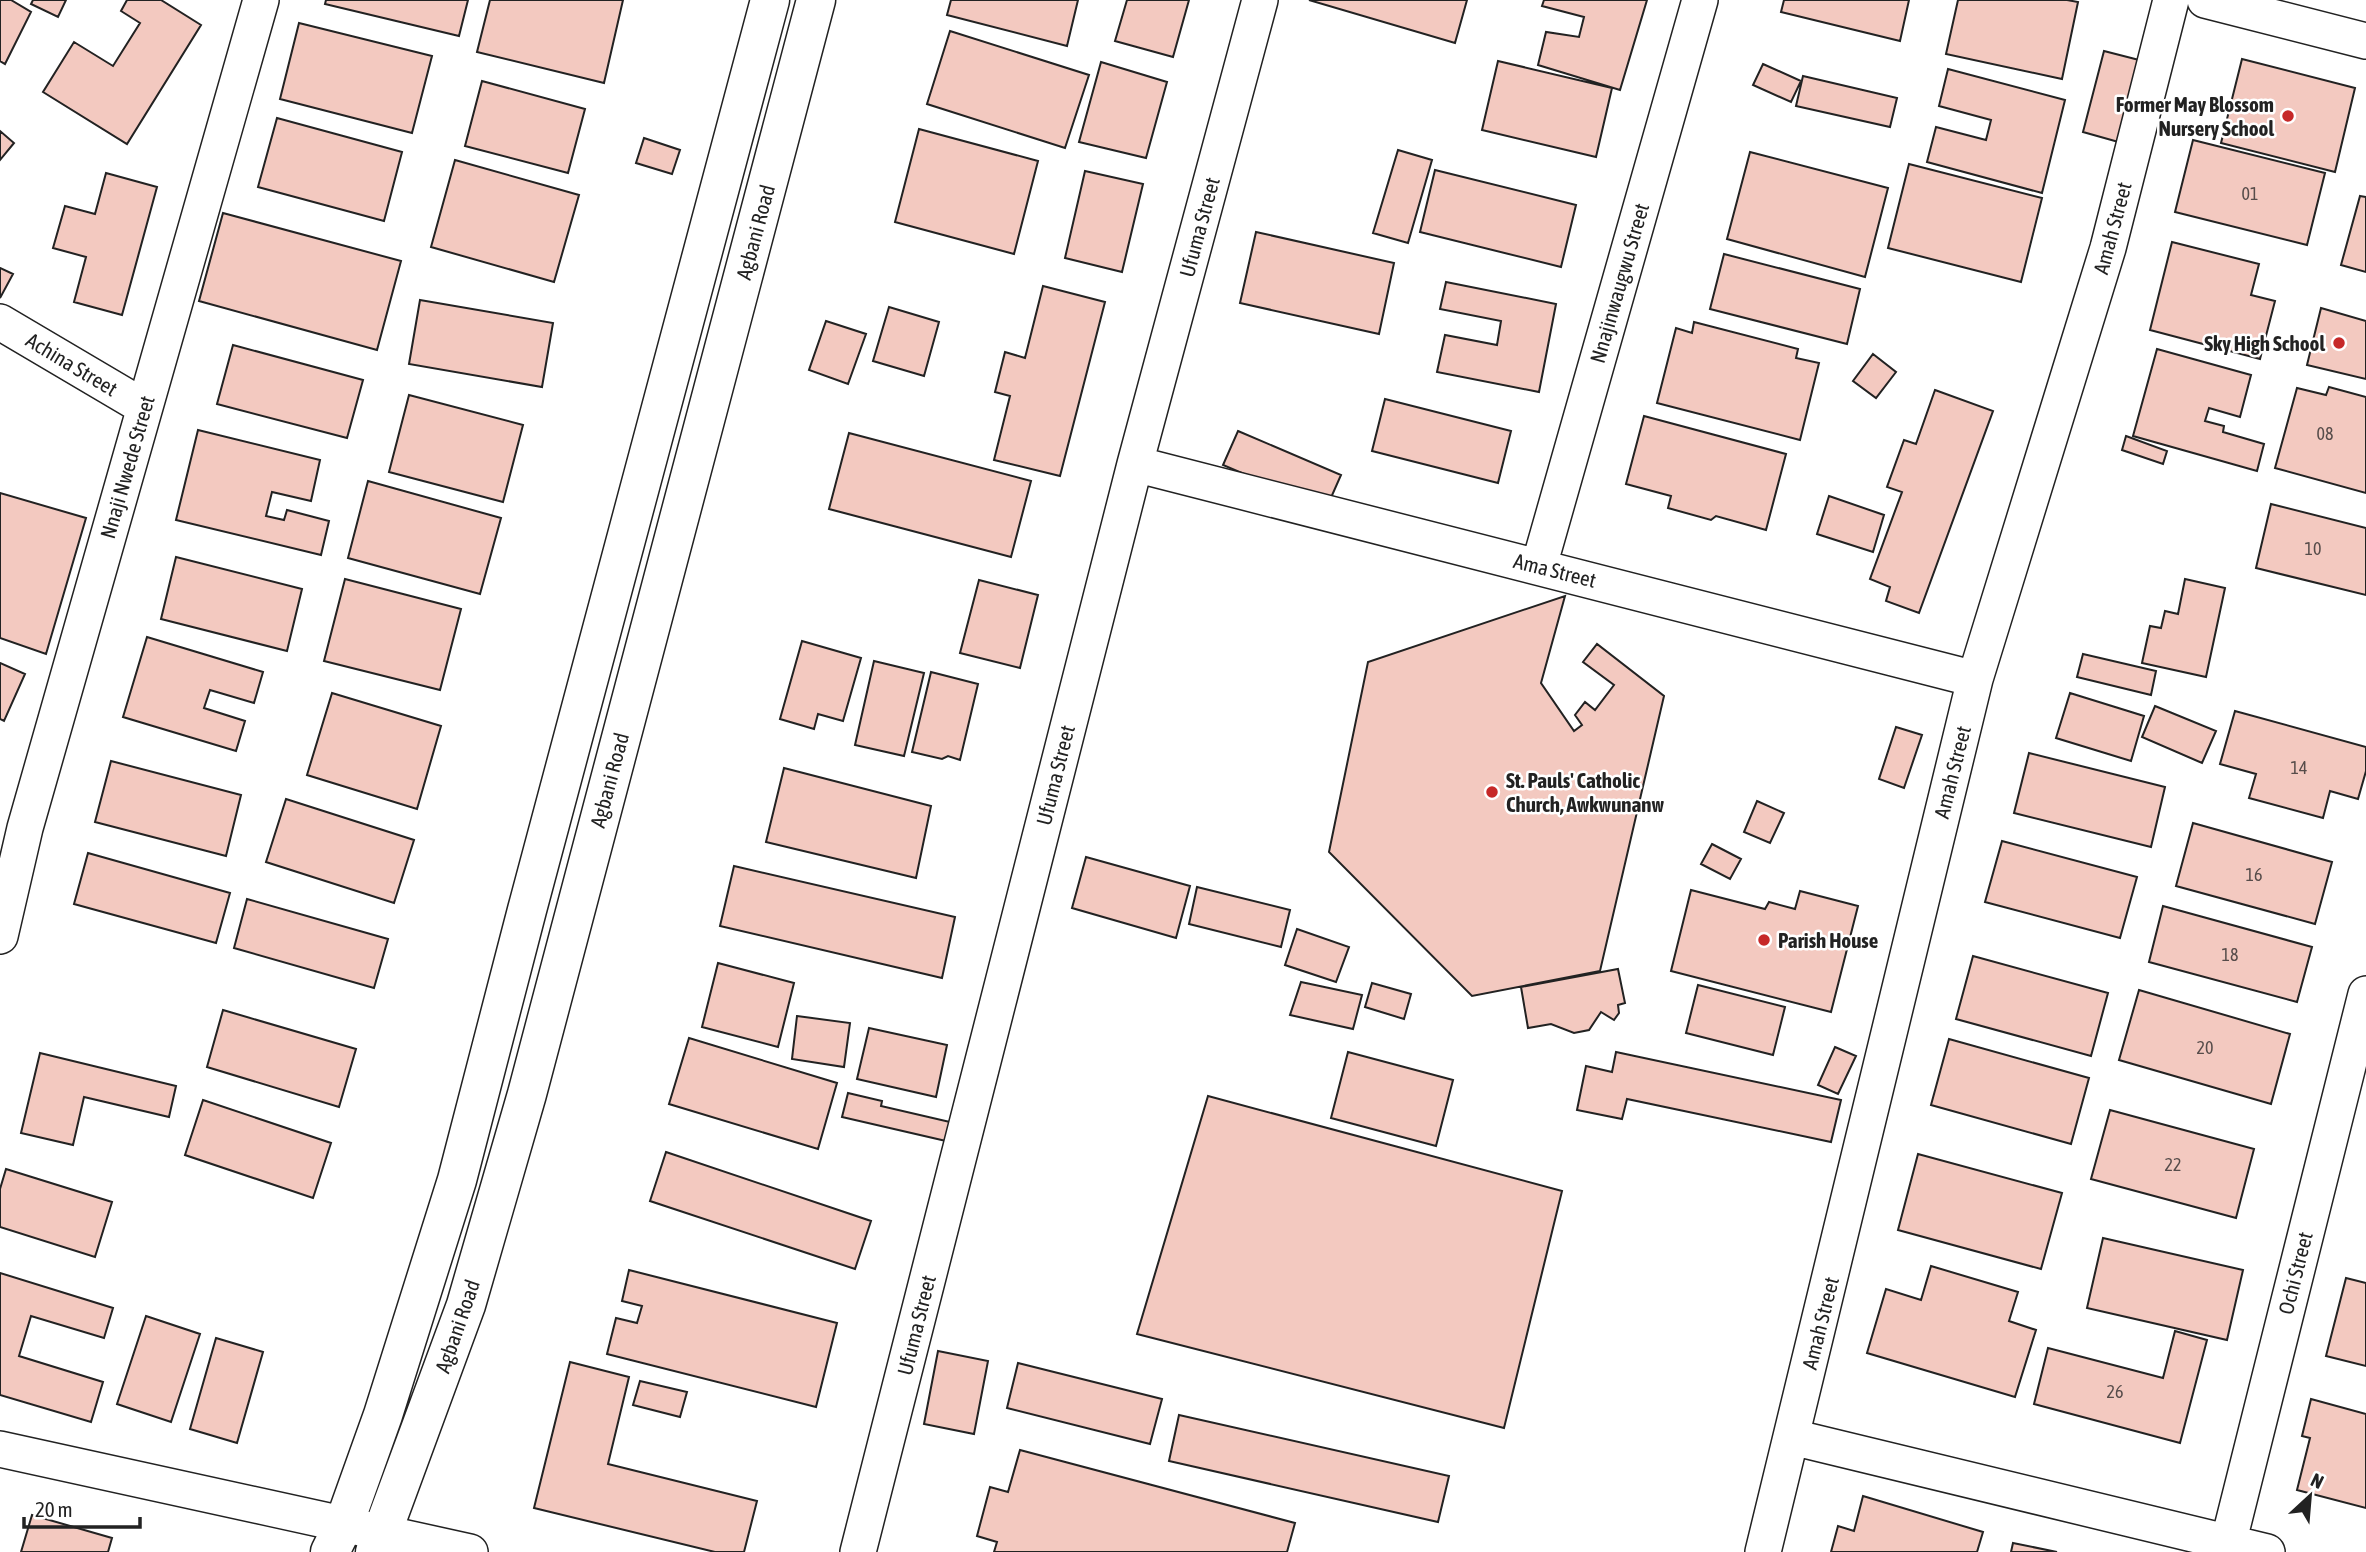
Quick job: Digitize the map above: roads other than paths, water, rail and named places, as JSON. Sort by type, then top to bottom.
[{"type":"main road","name":"Agbani Road","points":[[337,1538],[383,1415],[457,1180],[530,896],[770,0]]},
{"type":"main road","name":"Agbani Road","points":[[380,1542],[466,1305],[527,1094],[816,0]]},
{"type":"street","name":"Ufuma Street","points":[[858,1552],[1135,464],[1259,0]]},
{"type":"street","name":"Nnajinwaugwu Street","points":[[1539,566],[1700,0]]},
{"type":"street","name":"Amah Street","points":[[1763,1552],[1975,679],[2108,248],[2172,0]]},
{"type":"street","points":[[2205,0],[2366,40]]},
{"type":"street","name":"Nnaji Nwede Street","points":[[0,936],[25,828],[255,3]]},
{"type":"street","name":"Achina Street","points":[[0,322],[144,407]]},
{"type":"street","name":"Ama Street","points":[[1135,464],[1975,679]]},
{"type":"street","name":"Ochi Street","points":[[2227,1547],[2366,994]]},
{"type":"street","points":[[1792,1437],[2227,1547],[2267,1552]]},
{"type":"street","points":[[0,1449],[337,1538],[470,1552]]},
{"type":"place","name":"Former May Blossom Nursery School","points":[[2288,116]]},
{"type":"place","name":"Sky High School","points":[[2339,343]]},
{"type":"place","name":"St. Pauls' Catholic Church, Awkwunanw","points":[[1492,792]]},
{"type":"place","name":"Parish House","points":[[1764,940]]}]
